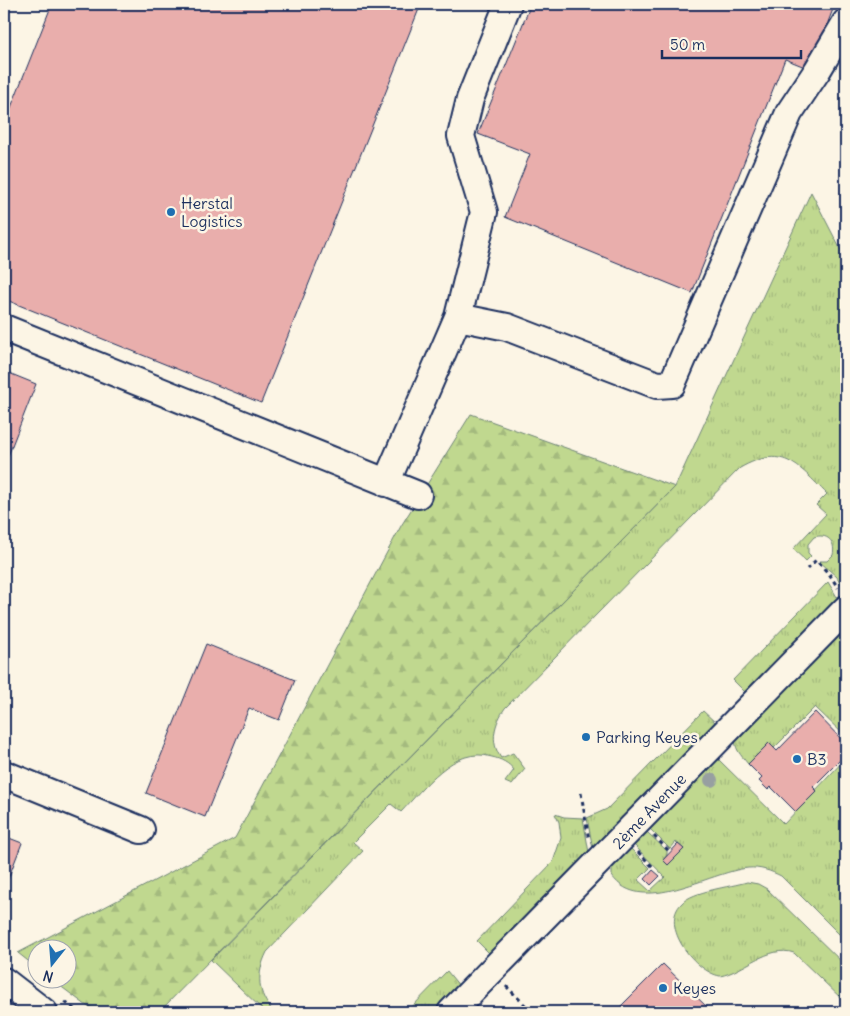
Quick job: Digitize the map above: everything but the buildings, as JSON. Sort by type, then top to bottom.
[{"type":"street","points":[[386,482],[458,317],[484,212],[461,136],[470,99],[508,4]]},
{"type":"street","points":[[458,317],[507,327],[657,385],[672,384],[789,113],[846,22]]},
{"type":"street","points":[[4,328],[418,496]]},
{"type":"street","name":"2ème Avenue","points":[[451,1012],[844,602]]},
{"type":"street","points":[[4,774],[142,830]]},
{"type":"street","points":[[4,981],[41,1011]]},
{"type":"path","points":[[807,570],[816,560],[830,575],[844,602]]},
{"type":"path","points":[[653,835],[670,852]]},
{"type":"path","points":[[636,851],[654,868]]},
{"type":"path","points":[[506,985],[532,1012]]},
{"type":"green space","points":[[811,192],[846,260],[846,593],[837,577],[819,561],[827,561],[833,555],[834,550],[830,539],[823,536],[814,537],[808,544],[808,553],[811,556],[806,561],[793,549],[826,514],[816,505],[827,494],[797,466],[778,458],[755,461],[740,468],[505,708],[496,726],[494,739],[497,752],[501,758],[513,753],[525,769],[512,785],[505,782],[514,770],[510,765],[492,757],[478,755],[465,757],[441,771],[401,812],[391,804],[353,842],[363,851],[267,952],[261,968],[260,984],[264,998],[274,1012],[265,1012],[211,960],[675,487]]},
{"type":"green space","points":[[471,414],[675,487],[159,1012],[95,1012],[63,988],[78,988],[78,938],[46,938],[235,838],[401,526]]},
{"type":"green space","points":[[828,582],[840,602],[746,693],[733,680]]},
{"type":"green space","points":[[846,623],[846,737],[815,707],[774,748],[769,743],[748,764],[737,748],[736,736]]},
{"type":"green space","points":[[703,711],[716,723],[593,849],[587,818],[607,809]]},
{"type":"green space","points":[[846,758],[846,938],[842,937],[781,876],[773,872],[748,868],[657,893],[640,893],[625,888],[612,876],[612,867],[631,849],[650,868],[638,880],[650,891],[665,877],[634,845],[647,832],[667,851],[667,855],[663,860],[668,865],[684,849],[676,842],[670,849],[650,829],[716,761],[719,760],[784,824]]},
{"type":"green space","points":[[555,814],[564,817],[583,818],[589,853],[489,953],[477,941],[553,862],[561,838],[559,822]]},
{"type":"green space","points":[[747,882],[758,884],[767,889],[846,966],[846,1003],[794,953],[785,951],[775,952],[720,976],[710,973],[691,957],[683,947],[674,924],[676,913],[682,903],[694,895],[703,892]]},
{"type":"green space","points":[[28,948],[28,961],[18,953]]},
{"type":"green space","points":[[447,971],[460,987],[437,1012],[407,1012]]},
{"type":"place","name":"Herstal Logistics","points":[[171,212]]},
{"type":"place","name":"Parking Keyes","points":[[586,737]]},
{"type":"place","name":"B3","points":[[797,759]]},
{"type":"place","name":"Keyes","points":[[663,988]]}]
